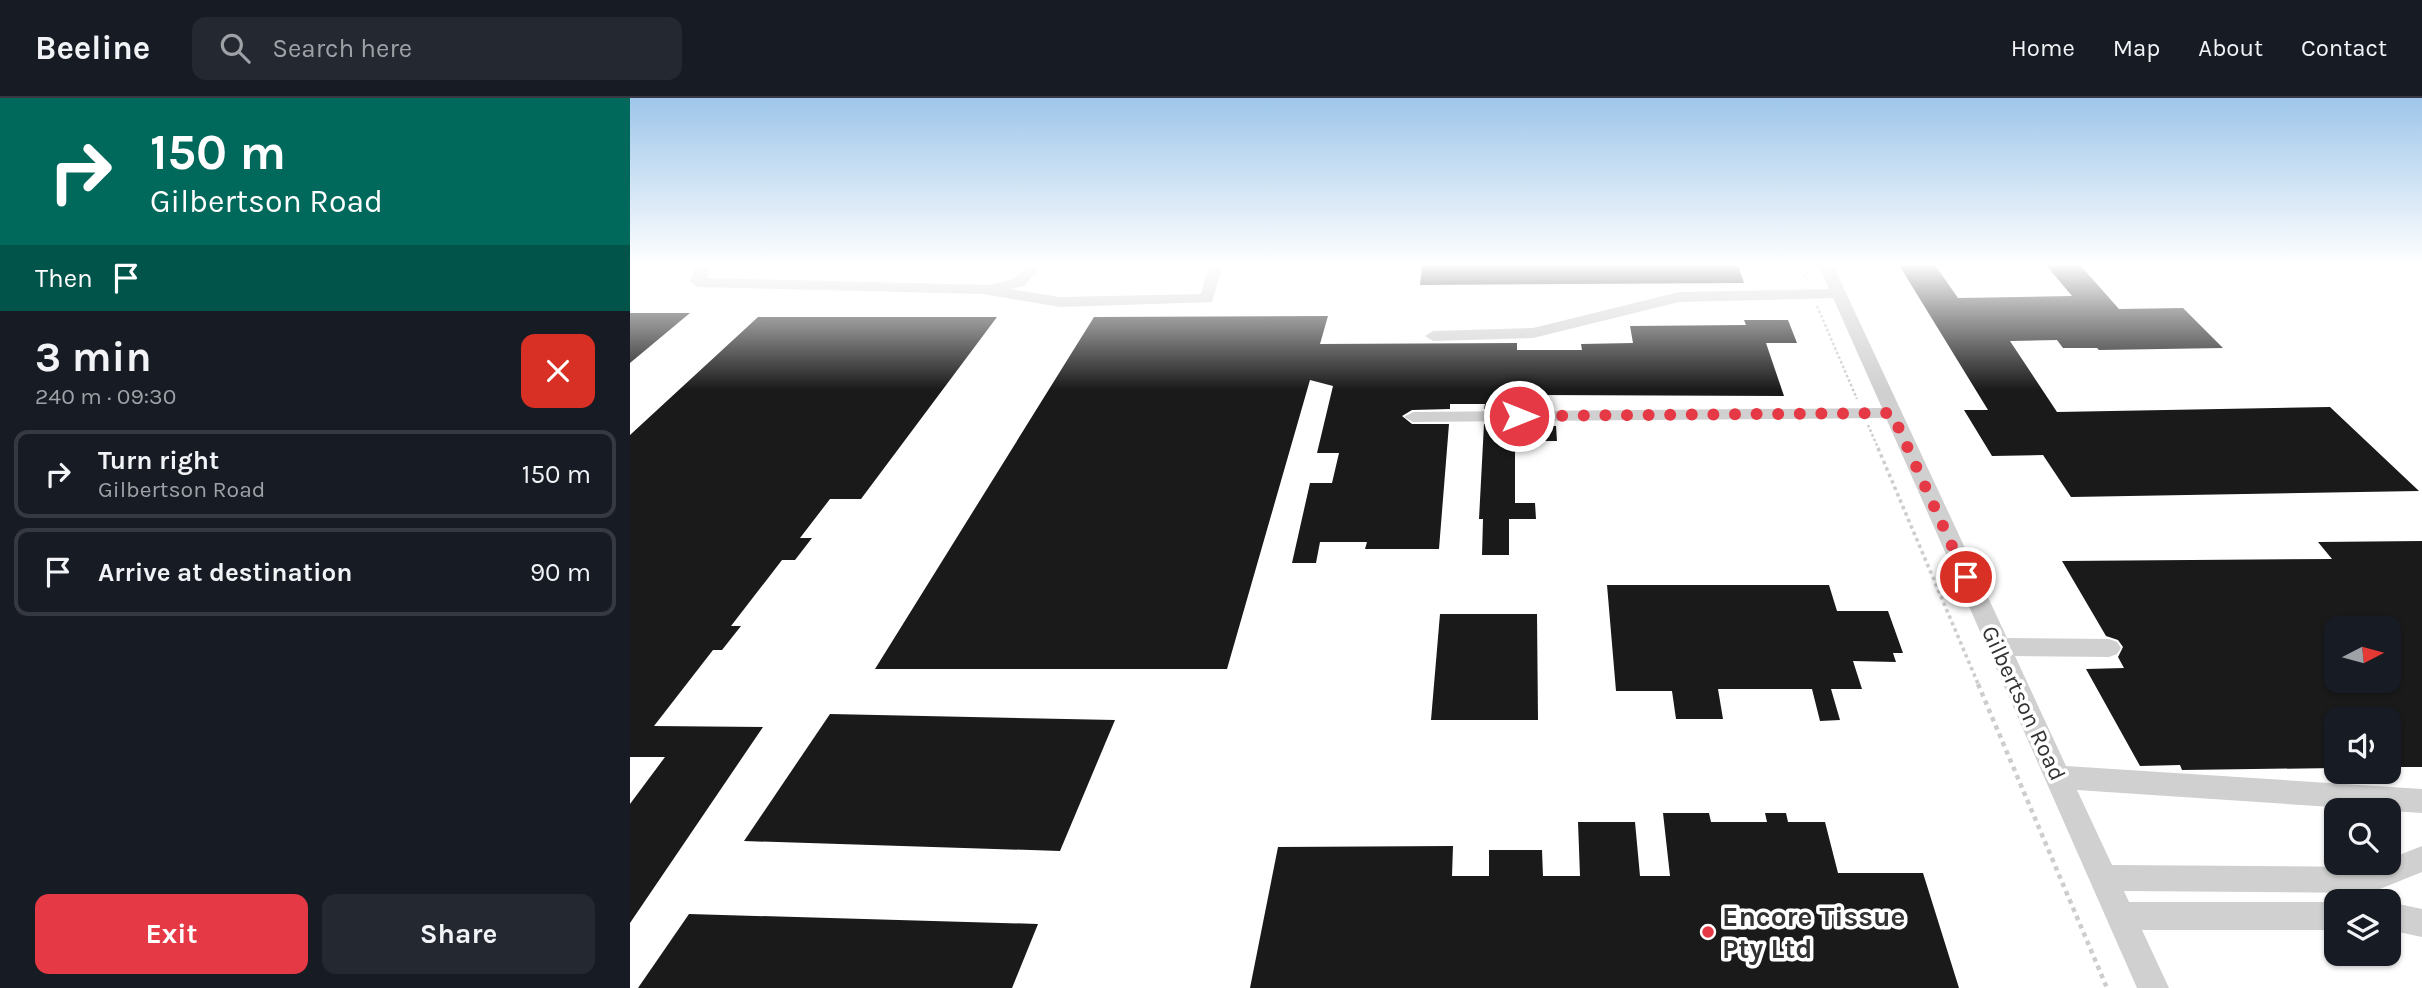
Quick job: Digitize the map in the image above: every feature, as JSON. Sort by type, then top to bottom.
[{"type":"street","points":[[1433,336],[1533,333],[1640,307]]},
{"type":"street","name":"Gilbertson Road","points":[[1844,307],[2153,988]]},
{"type":"street","points":[[1413,417],[1892,413]]},
{"type":"street","points":[[1997,647],[2109,648]]},
{"type":"street","points":[[2057,777],[2422,801]]},
{"type":"street","points":[[2103,878],[2370,880],[2422,859]]},
{"type":"street","points":[[2120,916],[2324,916]]},
{"type":"street","points":[[2401,919],[2422,923]]},
{"type":"path","points":[[1817,307],[2107,988]]},
{"type":"building","points":[[1924,307],[2183,308],[2223,348],[2099,350],[2063,348],[2057,340],[2010,341],[2057,412],[2330,407],[2419,491],[2071,497],[2043,455],[1992,456],[1964,410],[1988,410]]},
{"type":"building","points":[[630,313],[690,313],[630,363]]},
{"type":"building","points":[[1328,316],[1320,344],[1517,343],[1517,350],[1582,350],[1581,344],[1633,343],[1630,326],[1746,325],[1744,320],[1788,320],[1797,343],[1766,343],[1784,396],[1538,395],[1538,408],[1484,409],[1485,404],[1450,404],[1450,409],[1412,410],[1402,416],[1412,424],[1449,424],[1439,549],[1365,549],[1367,542],[1320,542],[1316,563],[1292,563],[1310,483],[1332,483],[1339,453],[1317,453],[1333,386],[1310,380],[1227,669],[875,669],[1094,317]]},
{"type":"building","points":[[758,317],[997,317],[861,499],[830,499],[800,538],[812,538],[795,560],[782,560],[731,626],[741,626],[722,650],[713,650],[654,726],[763,727],[630,923],[630,804],[665,757],[630,757],[630,435]]},
{"type":"building","points":[[1484,424],[1556,426],[1557,441],[1515,441],[1515,503],[1535,503],[1536,519],[1509,519],[1509,555],[1482,555],[1483,519],[1479,519]]},
{"type":"building","points":[[2422,541],[2422,767],[2401,767],[2401,707],[2324,707],[2324,768],[2182,770],[2180,765],[2140,766],[2086,669],[2124,668],[2118,657],[2123,647],[2118,640],[2106,636],[2062,561],[2332,559],[2318,542]]},
{"type":"building","points":[[1607,585],[1829,585],[1837,611],[1888,611],[1903,653],[1893,653],[1896,662],[1853,661],[1862,689],[1831,689],[1840,720],[1820,721],[1812,689],[1718,689],[1723,719],[1676,719],[1672,691],[1616,691]]},
{"type":"building","points":[[1440,614],[1537,614],[1538,720],[1431,720]]},
{"type":"building","points":[[830,714],[1115,720],[1060,851],[744,841]]},
{"type":"building","name":"Encore Tissue Pty Ltd","points":[[1663,813],[1709,813],[1711,822],[1767,822],[1765,813],[1786,813],[1788,822],[1825,822],[1838,873],[1923,873],[1959,988],[1250,988],[1278,847],[1453,846],[1452,876],[1489,876],[1489,850],[1542,850],[1543,876],[1580,876],[1578,822],[1635,822],[1640,876],[1670,876]]},
{"type":"building","points":[[689,914],[1038,924],[1012,988],[638,988]]},
{"type":"place","name":"Encore Tissue Pty Ltd","points":[[1708,932]]},
{"type":"route","points":[[1519,416],[1892,413],[1966,577]]}]
